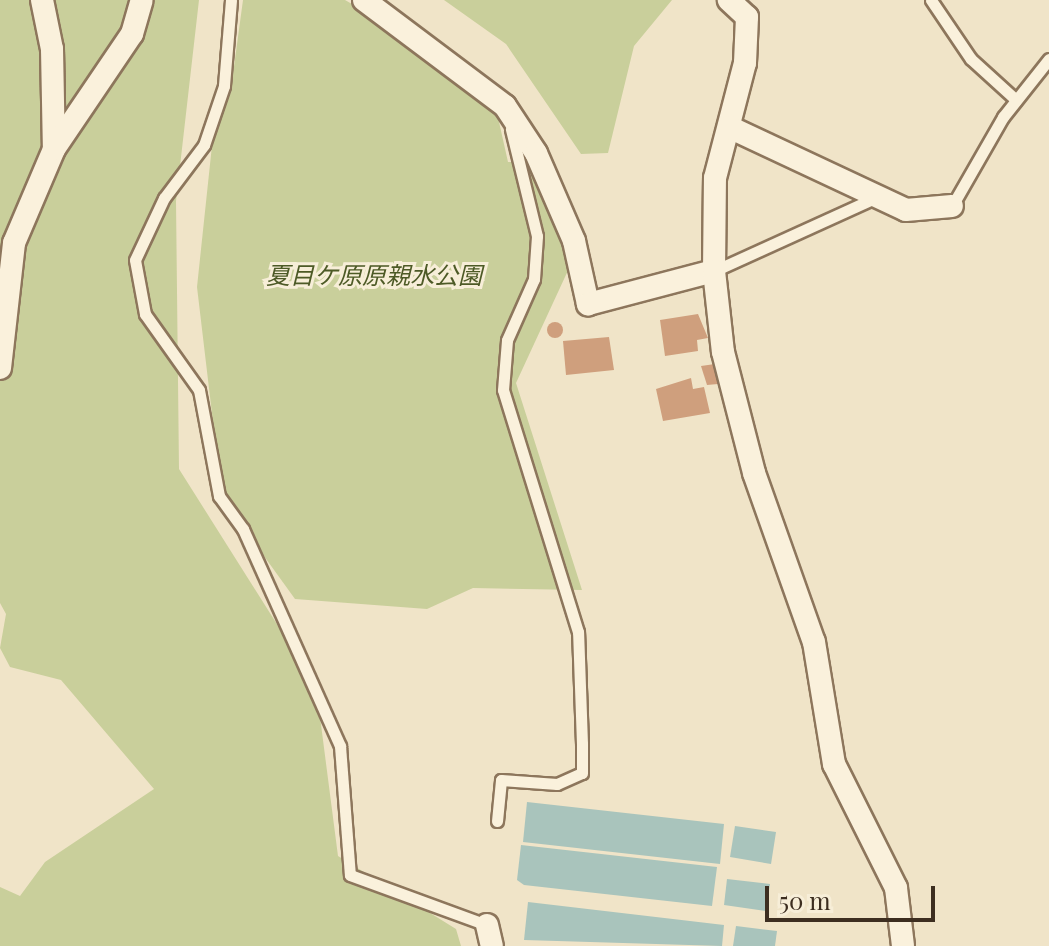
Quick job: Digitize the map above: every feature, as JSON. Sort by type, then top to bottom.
[{"type":"street","points":[[42,0],[52,49],[54,149]]},
{"type":"street","points":[[0,368],[14,243],[54,149],[132,34],[142,0]]},
{"type":"street","points":[[364,0],[505,106],[536,153],[574,241],[588,304],[714,271]]},
{"type":"street","points":[[729,0],[747,17],[745,63],[715,178],[714,271],[723,352],[754,473],[814,642],[834,764],[896,888],[903,946]]},
{"type":"street","points":[[729,127],[876,198],[926,212],[952,206]]},
{"type":"lane","points":[[231,0],[224,86],[204,145],[164,198],[135,260],[145,314],[199,390],[219,496],[243,529],[340,746],[350,875],[490,935]]},
{"type":"lane","points":[[931,0],[971,59],[1016,100]]},
{"type":"lane","points":[[952,206],[1016,100],[1049,59]]},
{"type":"lane","points":[[497,821],[501,780],[557,784],[582,773],[578,632],[503,390],[507,340],[534,279],[537,236],[505,106]]},
{"type":"lane","points":[[714,271],[876,198]]},
{"type":"green space","points":[[0,0],[199,0],[176,201],[179,469],[316,686],[338,856],[456,929],[461,946],[0,946],[0,887],[20,896],[45,862],[154,789],[61,680],[10,667],[0,648],[6,614],[0,603]]},
{"type":"green space","name":"夏目ケ原原親水公園","points":[[243,0],[345,0],[447,59],[495,104],[508,162],[530,162],[571,264],[516,383],[582,590],[473,588],[427,609],[295,599],[222,498],[197,287],[213,136],[232,81]]},
{"type":"green space","points":[[444,0],[672,0],[634,46],[608,153],[581,154],[506,44]]},
{"type":"water","points":[[527,802],[724,824],[720,864],[523,842]]},
{"type":"water","points":[[735,826],[776,832],[771,864],[730,857]]},
{"type":"water","points":[[521,845],[717,867],[712,906],[524,885],[517,880]]},
{"type":"water","points":[[727,879],[770,884],[766,911],[724,905]]},
{"type":"water","points":[[528,902],[724,925],[722,946],[524,940]]},
{"type":"water","points":[[736,926],[777,931],[775,946],[733,946]]},
{"type":"building","points":[[698,314],[708,338],[697,340],[698,351],[665,356],[660,320]]},
{"type":"building","points":[[555,322],[561,324],[561,336],[555,338],[549,336],[547,330],[549,324]]},
{"type":"building","points":[[609,337],[614,370],[566,375],[563,341]]},
{"type":"building","points":[[715,364],[718,384],[707,385],[701,366]]},
{"type":"building","points":[[691,378],[693,389],[704,387],[710,413],[663,421],[656,389]]}]
